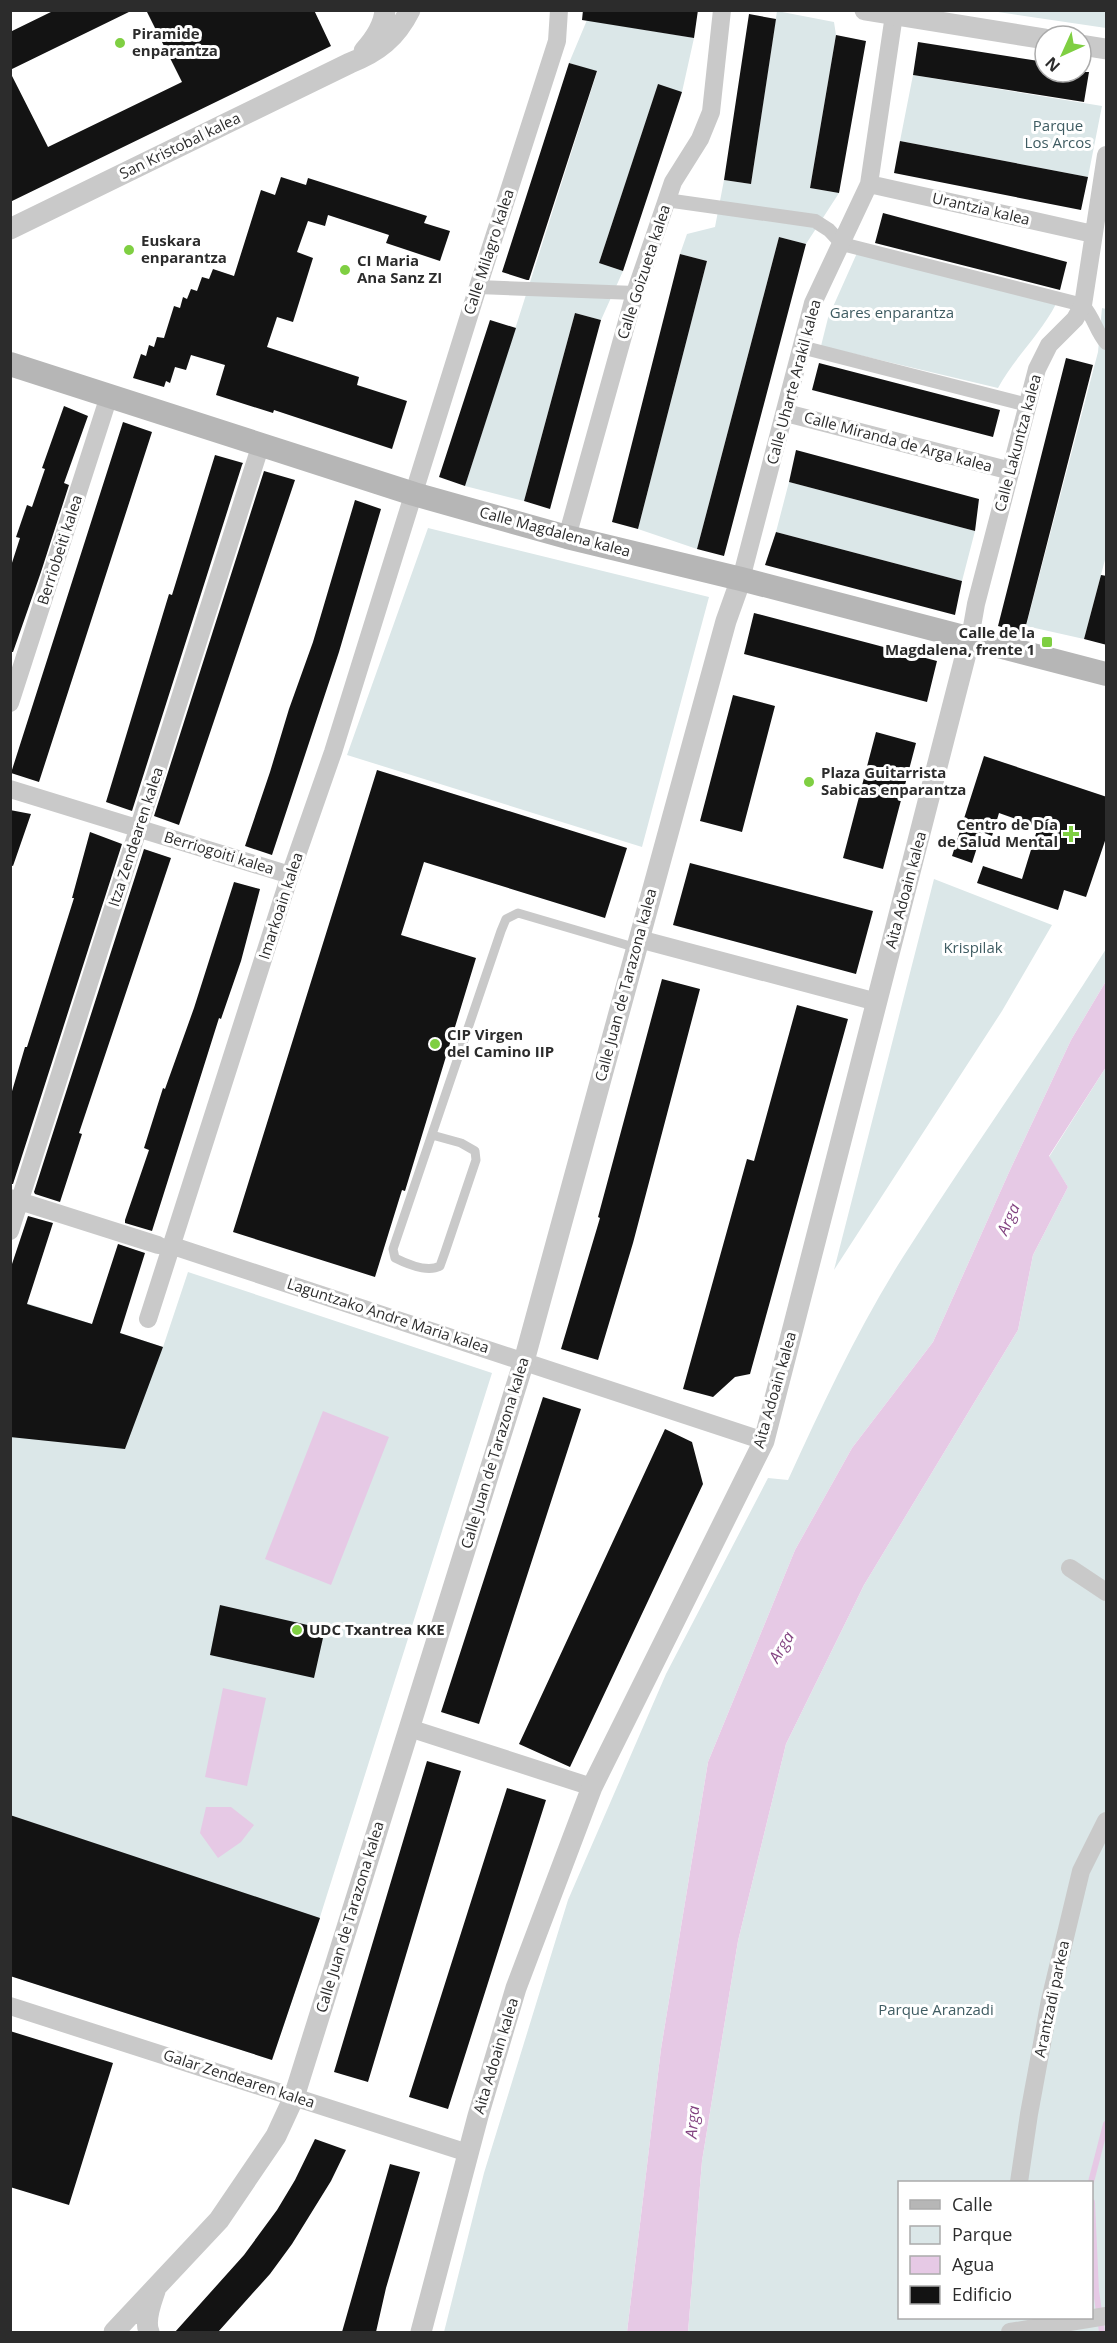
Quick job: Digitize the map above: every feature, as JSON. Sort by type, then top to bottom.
[{"type":"main road","name":"Calle Magdalena kalea","points":[[10,364],[414,494],[567,537],[741,579],[1107,674]]},
{"type":"street","name":"San Kristobal kalea","points":[[350,63],[373,41],[385,16],[385,10]]},
{"type":"street","name":"San Kristobal kalea","points":[[10,229],[370,55],[399,31],[410,10]]},
{"type":"street","name":"Calle Milagro kalea","points":[[414,494],[557,42],[559,10]]},
{"type":"street","name":"Calle Goizueta kalea","points":[[567,537],[635,293],[666,200],[673,182],[700,139],[711,112],[722,10]]},
{"type":"street","points":[[865,10],[1033,37]]},
{"type":"street","name":"Calle Uharte Arakil kalea","points":[[741,579],[813,303],[868,184],[894,15]]},
{"type":"street","name":"Calle Lakuntza kalea","points":[[970,638],[976,604],[1037,369],[1049,345],[1075,319],[1083,305],[1107,155]]},
{"type":"street","name":"Urantzia kalea","points":[[868,184],[1093,234]]},
{"type":"street","points":[[666,200],[814,221],[829,230],[842,244],[1083,305],[1094,319],[1097,333],[1107,343]]},
{"type":"street","points":[[478,287],[635,293]]},
{"type":"street","points":[[801,347],[1028,405]]},
{"type":"street","name":"Berriobeiti kalea","points":[[10,703],[109,396]]},
{"type":"street","name":"Calle Miranda de Arga kalea","points":[[786,413],[1011,471]]},
{"type":"street","name":"Itza Zendearen kalea","points":[[10,1230],[16,1197],[138,828],[261,444]]},
{"type":"street","name":"Imarkoain kalea","points":[[148,1319],[164,1245],[333,752],[414,494]]},
{"type":"street","name":"Calle Juan de Tarazona kalea","points":[[114,2332],[219,2220],[276,2136],[294,2097],[524,1361],[726,621],[741,579]]},
{"type":"street","name":"Aita Adoain kalea","points":[[421,2332],[468,2153],[516,1988],[592,1786],[764,1441],[970,638]]},
{"type":"street","name":"Berriogoiti kalea","points":[[10,789],[290,875]]},
{"type":"street","points":[[638,943],[877,1002]]},
{"type":"street","name":"Laguntzako Andre Maria kalea","points":[[16,1197],[764,1441]]},
{"type":"street","points":[[1070,1568],[1107,1592]]},
{"type":"street","points":[[409,1728],[592,1786]]},
{"type":"street","name":"Arantzadi parkea","points":[[1020,2181],[1029,2114],[1052,1991],[1081,1871],[1107,1821]]},
{"type":"street","name":"Galar Zendearen kalea","points":[[10,2006],[468,2153]]},
{"type":"street","name":"Calle Juan de Tarazona kalea","points":[[149,2332],[147,2328],[149,2307],[157,2285]]},
{"type":"street","points":[[1010,2327],[1059,2325],[1091,2319]]},
{"type":"lane","points":[[432,1135],[461,1143],[475,1151],[476,1160],[446,1252],[440,1266],[434,1269],[407,1264],[395,1258],[393,1249],[432,1135],[506,919],[518,914],[638,943]]},
{"type":"green space","points":[[998,10],[1106,11],[1106,28],[1093,26],[1093,24],[998,12]]},
{"type":"green space","points":[[777,11],[834,22],[836,35],[810,188],[839,193],[806,244],[779,237],[697,549],[638,529],[707,261],[680,254],[687,234],[715,227],[724,180],[751,184]]},
{"type":"green space","points":[[587,20],[694,38],[682,92],[658,85],[599,263],[623,271],[601,320],[575,313],[524,501],[465,486],[597,72],[569,63]]},
{"type":"green space","name":"Parque Los Arcos","points":[[913,75],[1102,106],[1088,177],[900,141]]},
{"type":"green space","name":"Gares enparantza","points":[[857,253],[1056,304],[998,388],[821,346],[828,318]]},
{"type":"green space","points":[[1102,308],[1106,309],[1106,556],[1084,639],[1026,626],[1098,352]]},
{"type":"green space","points":[[789,482],[975,531],[962,581],[776,532]]},
{"type":"green space","points":[[428,528],[709,597],[642,847],[347,755]]},
{"type":"green space","name":"Krispilak","points":[[934,879],[1052,925],[1002,1011],[834,1270]]},
{"type":"green space","points":[[1106,949],[1106,981],[1071,1040],[933,1342],[852,1448],[795,1550],[708,1762],[661,2049],[627,2332],[444,2332],[484,2173],[568,1900],[666,1674],[768,1478],[788,1480],[842,1367],[887,1284]]},
{"type":"green space","name":"Parque Aranzadi","points":[[1106,1067],[1106,2332],[688,2332],[702,2161],[738,1941],[786,1744],[864,1585],[1018,1330],[1033,1255],[1068,1187],[1049,1157]]},
{"type":"green space","name":"UDC Txantrea KKE","points":[[188,1272],[492,1373],[320,1917],[272,2060],[11,1976],[11,1298],[163,1347]]},
{"type":"water","name":"Arga","points":[[1106,981],[1106,1067],[1049,1156],[1068,1187],[1033,1255],[1018,1330],[864,1585],[786,1744],[738,1941],[702,2161],[688,2332],[627,2332],[661,2049],[708,1762],[795,1550],[852,1448],[933,1342],[1071,1040]]},
{"type":"water","points":[[323,1411],[389,1437],[331,1585],[265,1559]]},
{"type":"water","points":[[223,1688],[266,1698],[247,1786],[205,1777]]},
{"type":"water","points":[[206,1807],[231,1807],[254,1825],[241,1842],[218,1858],[200,1833]]},
{"type":"building","points":[[55,10],[133,10],[10,70],[10,32]]},
{"type":"building","points":[[146,10],[314,10],[331,46],[10,202],[10,72],[48,147],[182,82]]},
{"type":"building","points":[[583,10],[698,10],[694,38],[582,20]]},
{"type":"building","points":[[749,14],[776,19],[751,184],[724,180]]},
{"type":"building","points":[[836,35],[866,41],[839,193],[810,188]]},
{"type":"building","points":[[918,42],[1033,60],[1033,84],[1087,84],[1084,102],[913,75]]},
{"type":"building","points":[[569,63],[597,71],[529,280],[527,280],[502,272]]},
{"type":"building","points":[[658,84],[682,92],[623,271],[599,263]]},
{"type":"building","points":[[900,141],[1088,177],[1081,210],[894,173]]},
{"type":"building","points":[[281,177],[306,185],[308,178],[427,216],[424,223],[450,231],[440,261],[386,243],[389,235],[328,215],[325,226],[308,221],[297,252],[313,258],[293,322],[277,317],[267,347],[359,377],[357,385],[407,401],[392,449],[274,410],[273,413],[216,395],[225,365],[191,355],[186,370],[175,367],[170,383],[166,381],[164,387],[133,378],[141,354],[146,356],[149,345],[154,347],[157,337],[164,338],[174,306],[180,308],[183,297],[187,299],[191,289],[197,291],[202,277],[209,279],[213,269],[234,276],[261,190],[275,195]]},
{"type":"building","points":[[883,213],[1067,262],[1060,290],[875,243]]},
{"type":"building","points":[[779,237],[806,244],[724,556],[697,549]]},
{"type":"building","points":[[680,254],[707,261],[638,529],[612,522]]},
{"type":"building","points":[[575,313],[601,320],[550,509],[524,501]]},
{"type":"building","points":[[490,320],[516,328],[465,486],[439,477]]},
{"type":"building","points":[[1066,358],[1093,365],[1024,633],[998,626]]},
{"type":"building","points":[[819,363],[1000,410],[993,437],[812,390]]},
{"type":"building","points":[[64,406],[88,416],[64,483],[69,485],[41,572],[13,652],[10,652],[10,569],[20,538],[16,537],[27,505],[32,507],[45,469],[42,468]]},
{"type":"building","points":[[123,422],[152,432],[39,782],[11,773]]},
{"type":"building","points":[[796,450],[979,499],[975,531],[789,482]]},
{"type":"building","points":[[215,455],[243,463],[132,811],[106,802],[169,594],[172,595]]},
{"type":"building","points":[[264,471],[295,480],[179,825],[154,816]]},
{"type":"building","points":[[355,500],[381,509],[339,652],[272,855],[245,846],[313,642]]},
{"type":"building","points":[[776,532],[962,581],[955,615],[765,565]]},
{"type":"building","points":[[1101,575],[1107,576],[1107,645],[1084,639]]},
{"type":"building","points":[[754,613],[937,661],[927,702],[744,654]]},
{"type":"building","points":[[733,695],[775,706],[742,832],[700,821]]},
{"type":"building","points":[[876,732],[916,743],[883,869],[843,858]]},
{"type":"building","name":"Centro de Día de Salud Mental","points":[[984,756],[1107,797],[1107,835],[1086,897],[1064,890],[1058,910],[977,883],[983,866],[1022,879],[1038,827],[999,813],[992,836],[982,832],[972,863],[952,856]]},
{"type":"building","points":[[377,770],[627,848],[605,918],[424,862],[401,935],[476,958],[405,1191],[402,1190],[375,1277],[233,1232]]},
{"type":"building","points":[[10,810],[31,814],[13,866],[10,865]]},
{"type":"building","points":[[90,832],[122,844],[13,1184],[10,1184],[10,1098],[74,898],[72,898]]},
{"type":"building","points":[[144,849],[171,858],[79,1133],[82,1134],[60,1202],[34,1192]]},
{"type":"building","points":[[690,863],[873,911],[856,974],[673,925]]},
{"type":"building","points":[[234,882],[260,889],[241,961],[221,1019],[219,1018],[152,1231],[125,1223],[125,1220],[149,1150],[144,1148],[163,1088],[165,1089],[194,1008]]},
{"type":"building","points":[[662,979],[700,989],[633,1243],[598,1360],[561,1349],[600,1218],[598,1217]]},
{"type":"building","points":[[797,1005],[848,1019],[750,1374],[735,1377],[713,1397],[683,1389],[747,1159],[754,1161]]},
{"type":"building","points":[[28,1216],[53,1223],[27,1304],[92,1324],[118,1244],[145,1253],[120,1333],[163,1347],[125,1449],[10,1437],[10,1270]]},
{"type":"building","points":[[543,1397],[581,1409],[479,1724],[441,1712]]},
{"type":"building","points":[[665,1429],[692,1442],[703,1484],[570,1767],[519,1744]]},
{"type":"building","points":[[220,1605],[325,1629],[314,1678],[210,1655]]},
{"type":"building","points":[[427,1761],[461,1771],[368,2082],[334,2072]]},
{"type":"building","points":[[507,1788],[546,1800],[448,2109],[409,2097]]},
{"type":"building","points":[[10,1815],[320,1918],[272,2060],[10,1976]]},
{"type":"building","points":[[10,2031],[113,2063],[69,2205],[10,2187]]},
{"type":"building","points":[[315,2139],[346,2150],[331,2181],[292,2244],[270,2274],[218,2332],[175,2332],[244,2255],[277,2210]]},
{"type":"building","points":[[390,2164],[420,2172],[386,2288],[376,2332],[342,2332]]},
{"type":"waterway","points":[[1091,2181],[1106,2124]]},
{"type":"waterway","points":[[1093,2224],[1096,2291],[1102,2332]]},
{"type":"place","name":"Piramide enparantza","points":[[120,43]]},
{"type":"place","name":"Euskara enparantza","points":[[129,250]]},
{"type":"place","name":"CI Maria Ana Sanz ZI","points":[[345,270]]},
{"type":"place","name":"Calle de la Magdalena, frente 1","points":[[1047,642]]},
{"type":"place","name":"Plaza Guitarrista Sabicas enparantza","points":[[809,782]]},
{"type":"place","name":"Centro de Día de Salud Mental","points":[[1071,834]]},
{"type":"place","name":"CIP Virgen del Camino IIP","points":[[435,1044]]},
{"type":"place","name":"UDC Txantrea KKE","points":[[297,1630]]}]
